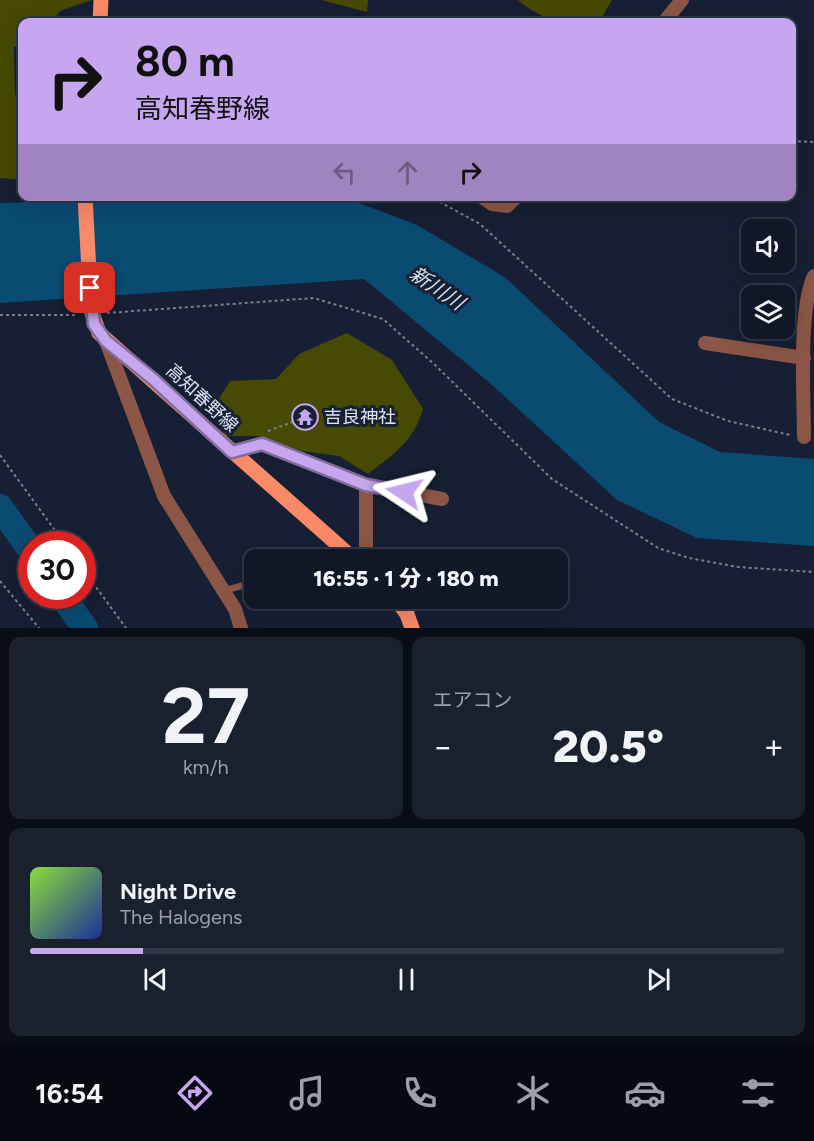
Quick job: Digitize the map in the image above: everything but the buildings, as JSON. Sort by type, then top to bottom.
[{"type":"main road","points":[[100,18],[101,0]]},
{"type":"main road","name":"高知春野線","points":[[85,201],[92,313],[94,324],[106,341],[153,379],[342,549]]},
{"type":"main road","points":[[404,609],[411,628]]},
{"type":"street","points":[[667,18],[682,0]]},
{"type":"street","points":[[488,201],[492,204],[507,206],[512,201]]},
{"type":"street","points":[[804,437],[804,358],[808,289],[814,276]]},
{"type":"street","points":[[106,341],[164,496],[235,609],[241,628]]},
{"type":"street","points":[[705,343],[804,358]]},
{"type":"street","points":[[232,452],[262,444],[366,485],[442,499]]},
{"type":"street","points":[[355,549],[366,485]]},
{"type":"lane","points":[[224,591],[244,585]]},
{"type":"path","points":[[796,141],[814,142]]},
{"type":"path","points":[[438,201],[480,224],[672,399],[728,421],[804,437]]},
{"type":"path","points":[[0,315],[92,313],[314,298],[358,310],[383,319],[434,364],[552,479],[658,548],[689,558],[738,567],[814,572]]},
{"type":"path","points":[[0,455],[56,531]]},
{"type":"path","points":[[0,581],[39,628]]},
{"type":"path","points":[[96,587],[126,628]]},
{"type":"shaded area","points":[[0,0],[92,0],[60,11],[55,18],[18,18],[18,46],[14,47],[15,95],[18,95],[18,180],[0,178]]},
{"type":"shaded area","points":[[321,0],[368,0],[367,12]]},
{"type":"shaded area","points":[[518,0],[612,0],[601,18],[550,18],[528,8]]},
{"type":"shaded area","points":[[347,333],[392,360],[423,409],[414,430],[395,453],[368,474],[339,456],[301,451],[258,436],[226,436],[211,411],[230,381],[276,379],[299,354]]},
{"type":"water","name":"新川川","points":[[354,201],[417,225],[506,278],[659,422],[720,452],[814,459],[814,546],[697,538],[617,500],[490,383],[364,279],[0,303],[0,203]]},
{"type":"waterway","points":[[0,507],[18,532]]},
{"type":"waterway","points":[[71,609],[85,628]]},
{"type":"place","name":"吉良神社","points":[[305,417]]},
{"type":"route","points":[[90,288],[94,324],[99,333],[232,452],[262,444],[366,485],[404,492]]}]
